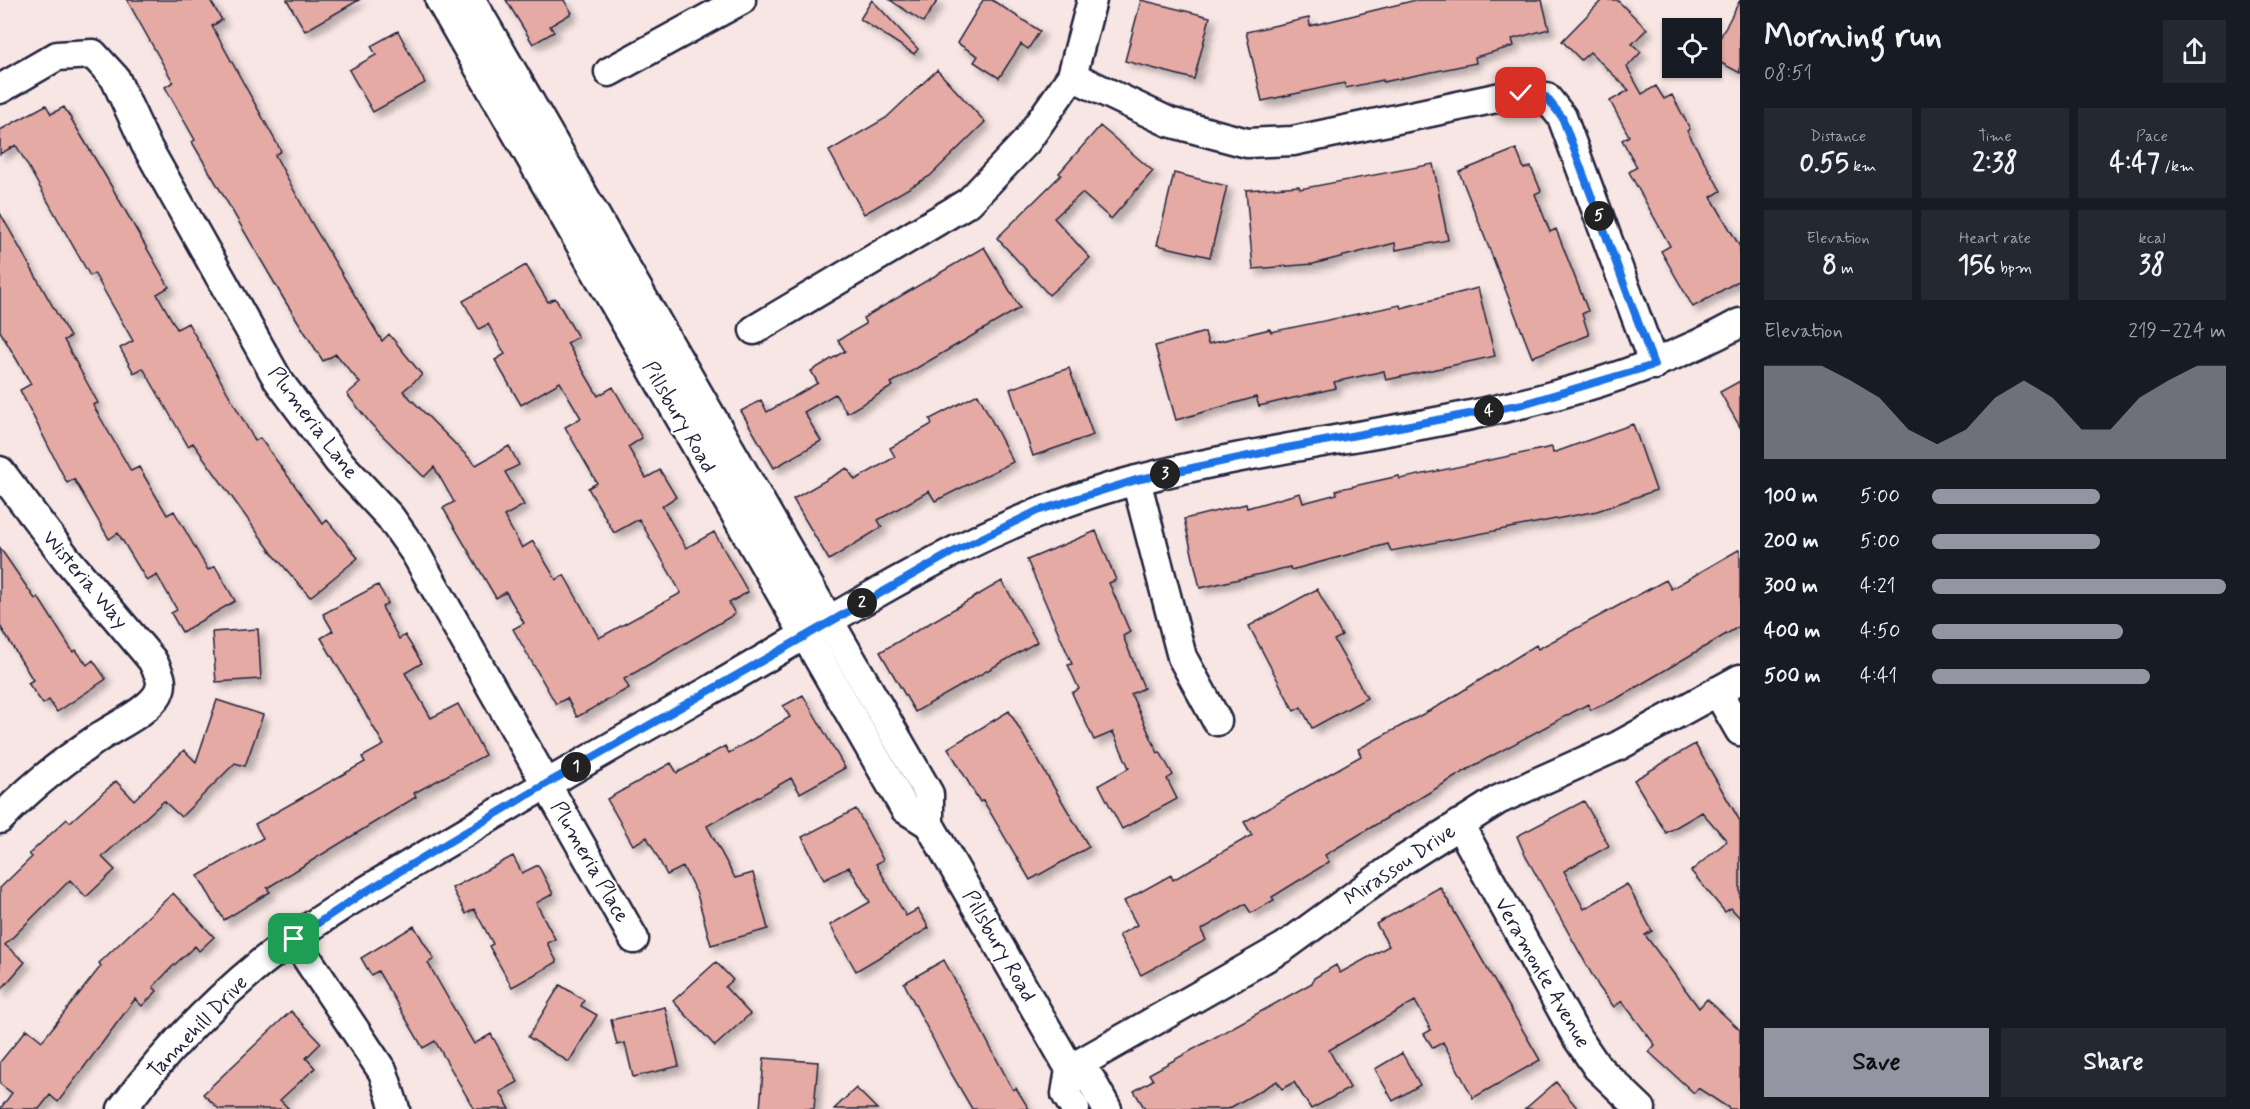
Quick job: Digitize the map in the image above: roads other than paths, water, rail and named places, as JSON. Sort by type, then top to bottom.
[{"type":"street","name":"Pillsbury Road","points":[[440,0],[905,809],[929,824],[1070,1069],[1091,1080],[1107,1109]]},
{"type":"street","name":"Pillsbury Road","points":[[471,0],[732,448],[929,794],[929,824]]},
{"type":"street","points":[[609,72],[741,0]]},
{"type":"street","points":[[754,330],[969,202],[1026,142],[1072,76],[1092,0]]},
{"type":"street","name":"Plumeria Lane","points":[[0,89],[57,56],[93,54],[114,78],[146,146],[278,380],[338,461],[390,517],[416,554],[546,784]]},
{"type":"street","points":[[1072,76],[1169,122],[1247,143],[1293,141],[1521,93],[1546,97],[1562,117],[1654,365]]},
{"type":"street","points":[[544,182],[568,168]]},
{"type":"street","points":[[577,240],[602,226]]},
{"type":"street","name":"Tannehill Drive","points":[[122,1109],[186,1034],[260,964],[360,895],[546,784],[830,621],[951,553],[1037,511],[1136,480],[1281,449],[1523,404],[1654,365],[1740,323]]},
{"type":"street","points":[[652,370],[678,356]]},
{"type":"street","points":[[705,464],[732,448]]},
{"type":"street","points":[[1136,480],[1182,657],[1217,721]]},
{"type":"street","name":"Wisteria Way","points":[[0,819],[25,793],[76,754],[122,721],[151,705],[160,691],[161,677],[152,660],[4,485]]},
{"type":"street","points":[[1728,685],[1740,731]]},
{"type":"street","name":"Mirassou Drive","points":[[1070,1069],[1284,947],[1402,861],[1498,800],[1618,746],[1728,685]]},
{"type":"street","name":"Plumeria Place","points":[[546,784],[634,939]]},
{"type":"street","name":"Veramonte Avenue","points":[[1459,824],[1578,1039],[1597,1067],[1641,1109]]},
{"type":"street","points":[[294,939],[383,1072],[395,1109]]},
{"type":"street","points":[[1070,1069],[1066,1094],[1074,1109]]}]
